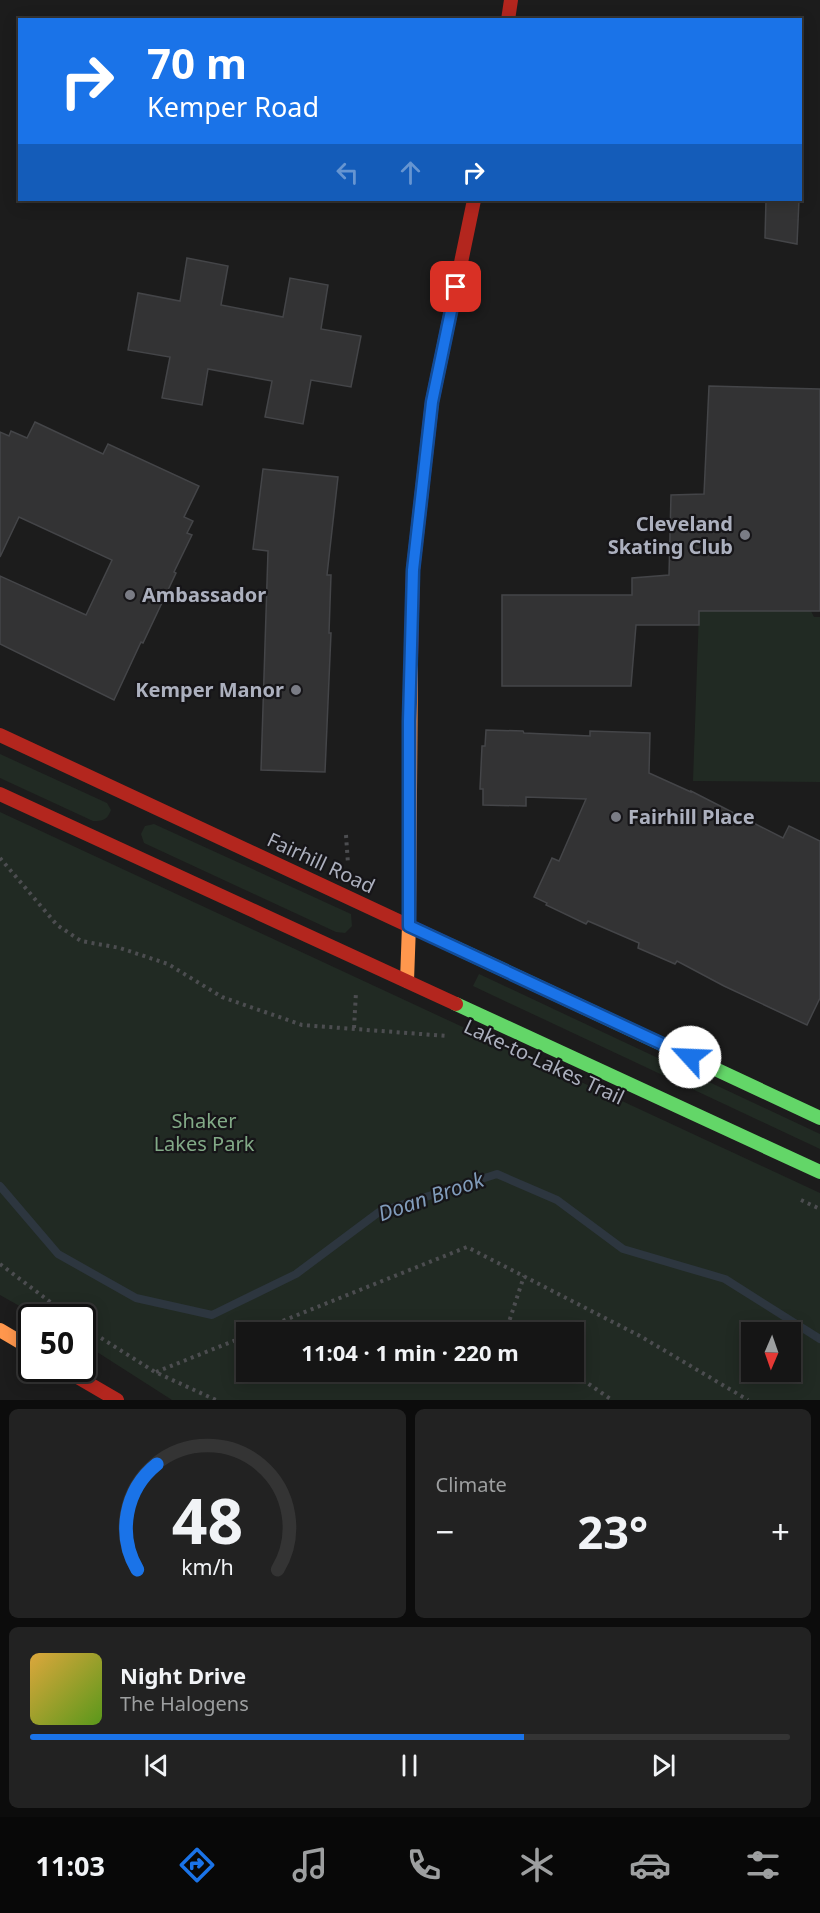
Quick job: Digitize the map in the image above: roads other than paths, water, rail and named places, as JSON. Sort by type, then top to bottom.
[{"type":"main road","points":[[508,18],[511,0]]},
{"type":"main road","points":[[407,981],[413,570],[432,402],[474,201]]},
{"type":"main road","name":"Fairhill Road","points":[[0,735],[136,804],[409,926],[820,1118]]},
{"type":"main road","points":[[0,794],[118,842],[407,981],[820,1172]]},
{"type":"main road","points":[[0,1330],[18,1341]]},
{"type":"main road","points":[[86,1382],[117,1400]]},
{"type":"waterway","name":"Doan Brook","points":[[0,1186],[58,1254],[136,1298],[212,1315],[296,1274],[379,1212],[497,1174],[557,1200],[623,1249],[725,1279],[820,1339]]},
{"type":"place","name":"Cleveland Skating Club","points":[[745,535]]},
{"type":"place","name":"Ambassador","points":[[130,595]]},
{"type":"place","name":"Kemper Manor","points":[[296,690]]},
{"type":"place","name":"Fairhill Place","points":[[616,817]]},
{"type":"park label","name":"Shaker Lakes Park","points":[[204,1132]]}]
